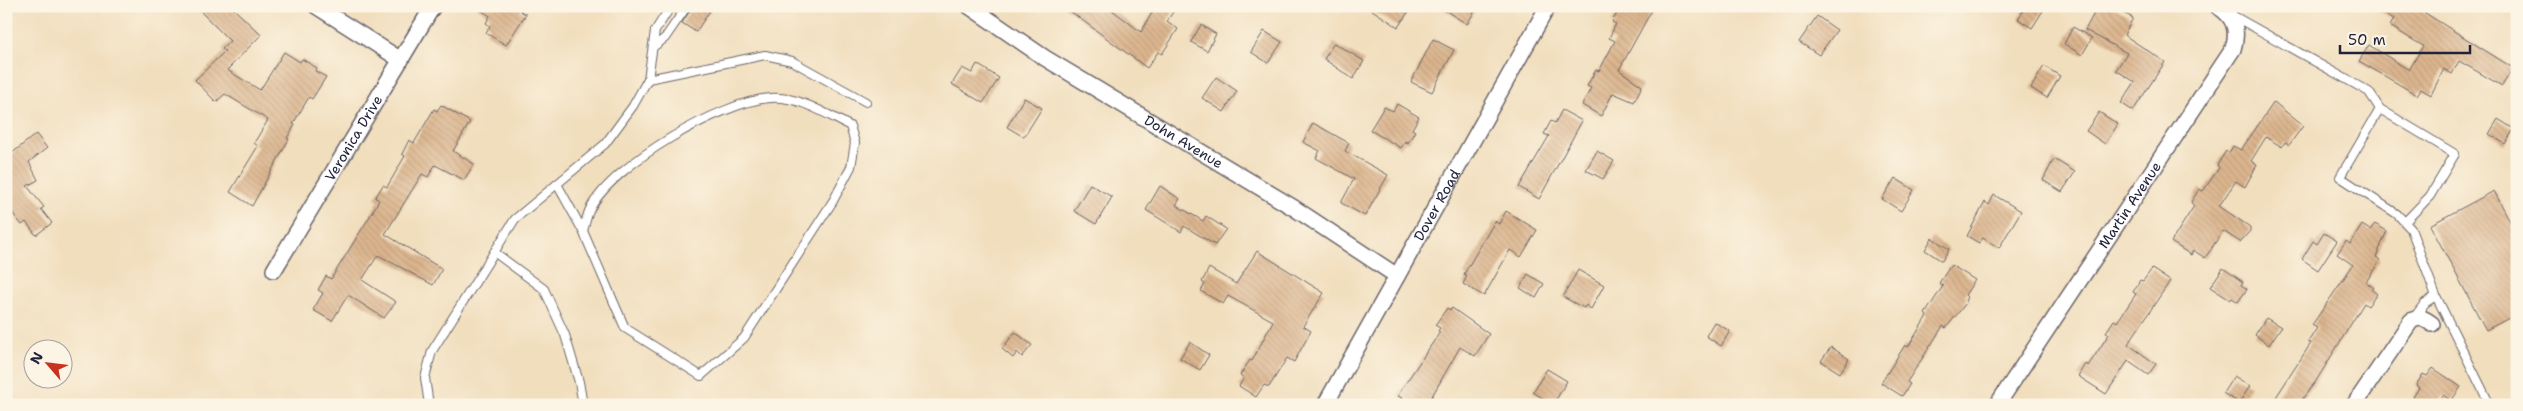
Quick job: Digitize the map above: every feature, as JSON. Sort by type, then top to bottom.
[{"type":"street","points":[[316,6],[401,60]]},
{"type":"street","name":"Veronica Drive","points":[[274,270],[433,6]]},
{"type":"street","name":"Dohn Avenue","points":[[969,6],[1045,58],[1294,208],[1398,276]]},
{"type":"street","name":"Dover Road","points":[[1325,405],[1548,6]]},
{"type":"street","name":"Martin Avenue","points":[[1997,405],[2233,49],[2236,36],[2235,23],[2220,8]]},
{"type":"street","points":[[2354,405],[2412,321],[2417,318],[2424,318],[2432,324]]},
{"type":"lane","points":[[428,405],[425,378],[432,351],[515,219],[604,144],[633,106],[648,78],[655,31],[671,6]]},
{"type":"lane","points":[[653,47],[665,38],[687,6]]},
{"type":"lane","points":[[2220,8],[2369,92],[2380,109],[2455,154],[2430,196],[2405,222]]},
{"type":"lane","points":[[648,78],[765,55],[792,61],[866,102]]},
{"type":"lane","points":[[556,184],[583,231],[625,328],[701,376],[744,338],[833,201],[851,167],[855,143],[850,126],[814,108],[792,100],[773,98],[733,106],[685,130],[634,162],[610,184],[590,209],[583,231]]},
{"type":"lane","points":[[2380,109],[2340,177],[2397,214],[2412,229],[2436,296],[2490,405]]},
{"type":"lane","points":[[494,252],[544,289],[565,335],[579,382],[583,405]]},
{"type":"lane","points":[[2412,321],[2425,303],[2436,296]]},
{"type":"building","points":[[195,6],[231,6],[261,35],[227,70],[260,90],[284,52],[300,62],[302,59],[317,68],[315,71],[326,77],[312,99],[309,97],[293,124],[295,125],[287,138],[289,139],[252,206],[230,192],[258,146],[254,143],[268,120],[225,94],[216,102],[195,80],[225,51],[222,49],[230,41]]},
{"type":"building","points":[[475,6],[523,6],[520,11],[526,14],[506,45],[486,33],[490,26],[486,23],[490,16]]},
{"type":"building","points":[[693,6],[713,6],[696,32],[682,23]]},
{"type":"building","points":[[1063,6],[1107,6],[1141,32],[1156,6],[1177,6],[1167,21],[1178,29],[1162,54],[1158,52],[1147,68]]},
{"type":"building","points":[[1366,6],[1402,6],[1409,11],[1398,27]]},
{"type":"building","points":[[1438,6],[1478,6],[1467,24]]},
{"type":"building","points":[[1621,6],[1654,6],[1619,70],[1642,86],[1634,102],[1613,93],[1601,116],[1582,105],[1591,88],[1587,86],[1596,70],[1599,71],[1615,41],[1609,38],[1616,24],[1612,22]]},
{"type":"building","points":[[2026,6],[2046,6],[2032,28],[2018,19]]},
{"type":"building","points":[[2098,6],[2111,6],[2133,18],[2124,35],[2165,62],[2133,111],[2121,103],[2135,82],[2116,70],[2127,53],[2085,30]]},
{"type":"building","points":[[2370,6],[2425,6],[2422,11],[2513,68],[2502,86],[2459,61],[2452,74],[2444,69],[2431,95],[2421,89],[2417,95],[2359,61],[2369,45],[2409,70],[2423,46],[2390,26],[2394,19]]},
{"type":"building","points":[[1817,16],[1837,30],[1819,55],[1799,42]]},
{"type":"building","points":[[1201,25],[1216,34],[1207,51],[1191,42]]},
{"type":"building","points":[[2073,27],[2092,38],[2082,55],[2064,44]]},
{"type":"building","points":[[1264,31],[1282,42],[1268,63],[1251,52]]},
{"type":"building","points":[[1433,39],[1454,50],[1432,92],[1411,82]]},
{"type":"building","points":[[1334,43],[1364,61],[1353,79],[1324,59]]},
{"type":"building","points":[[977,64],[999,78],[983,103],[952,84],[962,68],[972,73]]},
{"type":"building","points":[[2044,66],[2060,76],[2047,98],[2031,88]]},
{"type":"building","points":[[1216,77],[1237,91],[1224,112],[1202,98]]},
{"type":"building","points":[[1024,98],[1042,108],[1024,137],[1007,127]]},
{"type":"building","points":[[2274,102],[2303,126],[2289,145],[2285,142],[2282,147],[2266,137],[2251,161],[2257,165],[2245,187],[2236,181],[2219,206],[2250,227],[2250,231],[2240,242],[2223,231],[2205,258],[2193,250],[2191,255],[2171,242],[2194,206],[2191,202],[2199,189],[2203,191],[2219,168],[2217,165],[2226,151],[2229,153],[2233,146],[2241,150]]},
{"type":"building","points":[[1397,104],[1419,117],[1412,129],[1415,131],[1408,143],[1405,141],[1401,148],[1370,130],[1384,107],[1393,111]]},
{"type":"building","points":[[441,105],[470,122],[453,151],[474,164],[464,180],[435,165],[428,177],[422,174],[385,234],[442,269],[433,285],[378,255],[362,280],[396,302],[384,318],[348,295],[332,321],[313,310],[323,293],[318,290],[326,276],[331,279],[370,216],[379,200],[375,198],[383,185],[387,187],[405,156],[402,154],[409,140],[414,143],[434,109],[437,111]]},
{"type":"building","points":[[1562,110],[1582,121],[1539,199],[1519,187],[1549,136],[1544,134],[1551,121],[1555,123]]},
{"type":"building","points":[[2099,112],[2118,124],[2105,144],[2086,131]]},
{"type":"building","points":[[2498,119],[2514,129],[2505,144],[2489,134]]},
{"type":"building","points":[[1313,123],[1349,143],[1345,151],[1388,175],[1365,216],[1341,203],[1354,179],[1316,158],[1320,151],[1303,142]]},
{"type":"building","points":[[36,134],[47,148],[29,162],[38,180],[27,186],[44,207],[41,209],[52,223],[36,235],[26,222],[22,225],[6,205],[6,158]]},
{"type":"building","points":[[1597,151],[1614,161],[1603,179],[1586,170]]},
{"type":"building","points":[[2054,159],[2075,172],[2062,192],[2043,180]]},
{"type":"building","points":[[1895,178],[1914,190],[1901,211],[1882,199]]},
{"type":"building","points":[[1090,184],[1112,197],[1096,224],[1074,211]]},
{"type":"building","points":[[1160,186],[1180,199],[1176,205],[1203,221],[1206,216],[1226,229],[1215,245],[1184,226],[1181,232],[1146,210]]},
{"type":"building","points":[[2494,191],[2517,234],[2517,314],[2486,330],[2430,225]]},
{"type":"building","points":[[1994,195],[2021,211],[1999,248],[1983,238],[1979,243],[1967,236],[1985,202],[1989,205]]},
{"type":"building","points":[[1506,211],[1537,230],[1521,257],[1510,250],[1484,296],[1463,284],[1467,276],[1464,274],[1495,221],[1499,224]]},
{"type":"building","points":[[2375,224],[2387,231],[2376,257],[2380,260],[2366,282],[2374,288],[2372,290],[2377,294],[2368,306],[2364,303],[2316,381],[2298,405],[2271,405],[2311,343],[2308,342],[2317,328],[2312,325],[2353,265],[2337,254],[2346,241],[2350,244],[2362,225],[2370,230]]},
{"type":"building","points":[[2324,233],[2337,241],[2318,270],[2302,259],[2313,241],[2317,244]]},
{"type":"building","points":[[1932,238],[1949,249],[1942,261],[1925,250]]},
{"type":"building","points":[[1257,251],[1324,293],[1303,326],[1311,331],[1294,362],[1287,358],[1269,387],[1264,385],[1256,397],[1239,386],[1244,378],[1240,375],[1250,360],[1252,361],[1273,321],[1228,296],[1223,304],[1201,291],[1205,284],[1202,282],[1209,268],[1236,284]]},
{"type":"building","points":[[1951,265],[1975,280],[1965,295],[1967,297],[1965,301],[1967,302],[1946,328],[1943,326],[1907,382],[1910,384],[1902,396],[1881,383],[1905,345],[1908,347],[1927,316],[1925,314],[1943,286],[1939,283]]},
{"type":"building","points":[[2223,268],[2243,282],[2241,285],[2247,289],[2238,302],[2232,298],[2230,300],[2210,287]]},
{"type":"building","points":[[2152,269],[2170,281],[2128,344],[2156,364],[2148,375],[2128,361],[2106,394],[2078,376],[2085,364],[2088,366],[2109,334],[2106,332],[2114,320],[2117,322],[2136,294],[2133,292],[2140,280],[2143,281]]},
{"type":"building","points":[[1578,270],[1604,285],[1591,309],[1586,305],[1584,308],[1563,297]]},
{"type":"building","points":[[1528,274],[1544,284],[1536,298],[1520,288]]},
{"type":"building","points":[[1447,308],[1450,310],[1452,308],[1489,334],[1475,356],[1460,347],[1427,405],[1398,405],[1402,398],[1398,396],[1401,390],[1440,332],[1438,331],[1440,328],[1435,325]]},
{"type":"building","points":[[2266,318],[2281,327],[2269,345],[2255,335]]},
{"type":"building","points":[[1714,322],[1730,331],[1721,346],[1706,336]]},
{"type":"building","points":[[1015,332],[1032,345],[1022,357],[1017,352],[1013,358],[1002,349]]},
{"type":"building","points":[[1190,342],[1209,355],[1200,370],[1180,358]]},
{"type":"building","points":[[1831,347],[1849,359],[1840,373],[1821,361]]},
{"type":"building","points":[[2433,368],[2461,387],[2451,401],[2443,395],[2437,405],[2424,405],[2413,397],[2419,388],[2416,385],[2423,374],[2427,376]]},
{"type":"building","points":[[1547,369],[1567,381],[1553,405],[1533,392]]},
{"type":"building","points":[[2234,376],[2250,386],[2239,403],[2223,393]]}]
